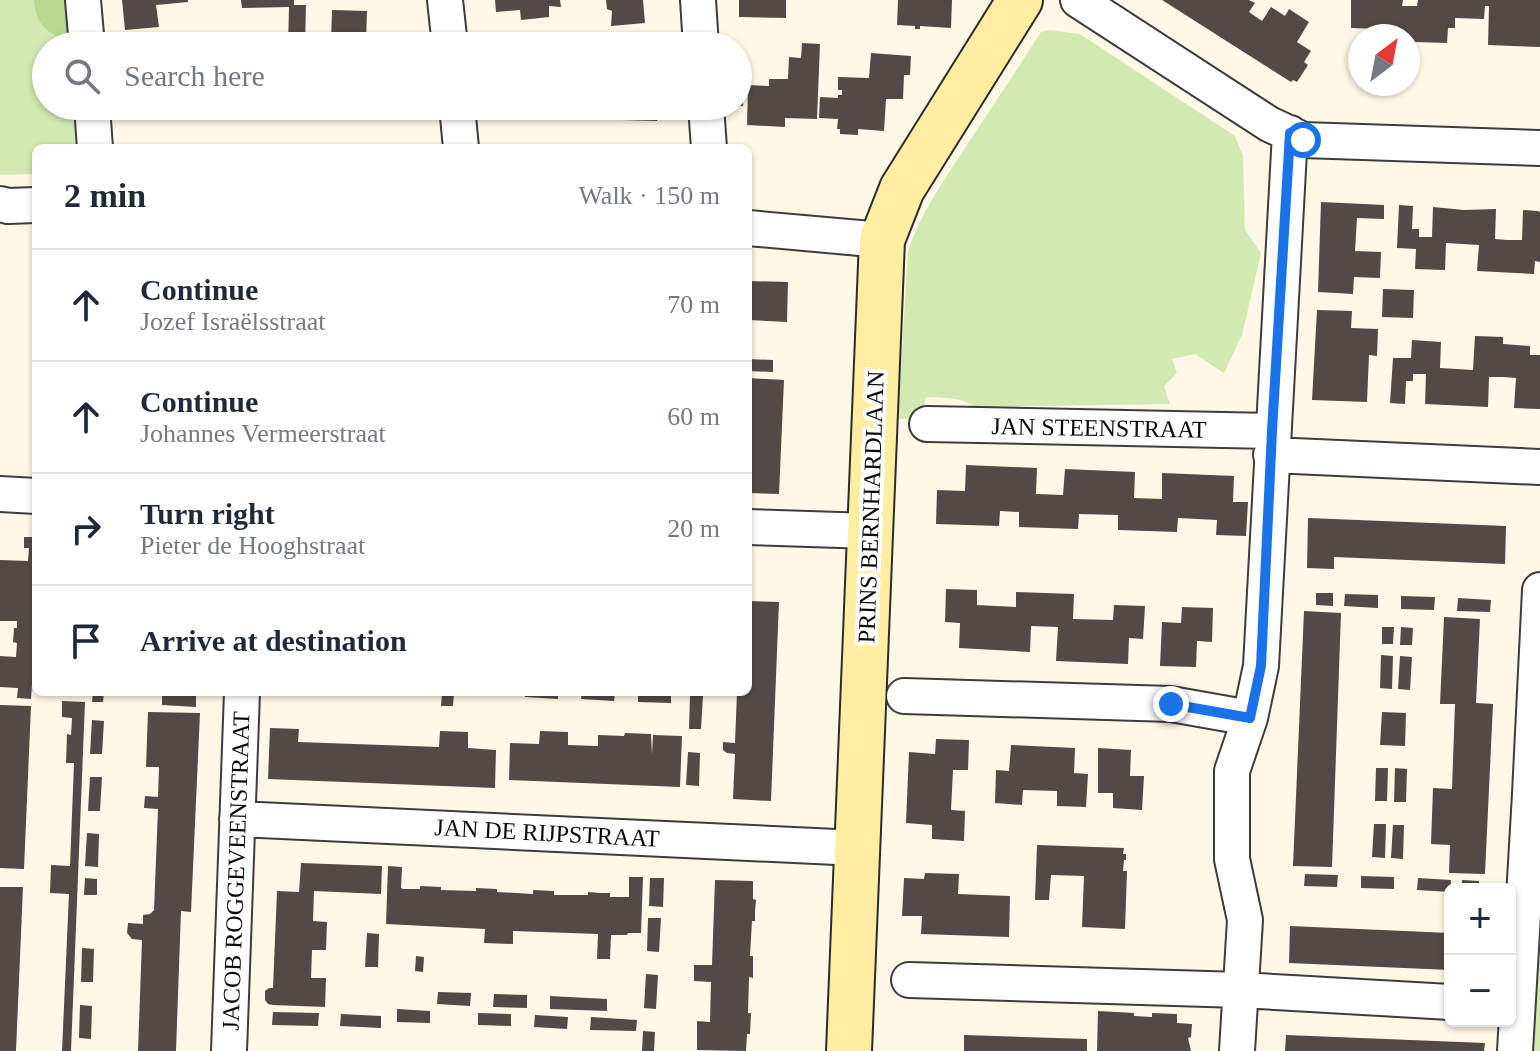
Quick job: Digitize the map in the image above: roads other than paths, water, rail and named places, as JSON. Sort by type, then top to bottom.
[{"type":"street","points":[[83,0],[86,32]]},
{"type":"street","points":[[445,0],[448,32]]},
{"type":"street","points":[[698,0],[700,32]]},
{"type":"street","name":"PRINS BERNHARDLAAN","points":[[849,1051],[882,240],[902,189],[1020,0]]},
{"type":"street","points":[[1078,0],[1269,124],[1303,140],[1540,148]]},
{"type":"street","points":[[93,120],[95,144]]},
{"type":"street","points":[[458,120],[461,144]]},
{"type":"street","points":[[707,120],[709,144]]},
{"type":"street","points":[[1237,1051],[1245,920],[1232,859],[1232,771],[1250,718],[1261,666],[1290,133]]},
{"type":"street","points":[[0,204],[32,205]]},
{"type":"street","points":[[752,228],[882,240]]},
{"type":"street","name":"JAN STEENSTRAAT","points":[[927,424],[1272,443],[1540,467]]},
{"type":"street","points":[[0,494],[32,496]]},
{"type":"street","points":[[752,527],[871,531]]},
{"type":"street","points":[[1516,977],[1535,794],[1540,590]]},
{"type":"street","name":"JACOB ROGGEVEENSTRAAT","points":[[229,1051],[242,696]]},
{"type":"street","points":[[904,696],[1171,704],[1250,718]]},
{"type":"street","name":"JAN DE RIJPSTRAAT","points":[[237,819],[858,848]]},
{"type":"street","points":[[909,980],[1241,990],[1444,1002]]},
{"type":"street","points":[[1514,1027],[1515,1051]]}]
